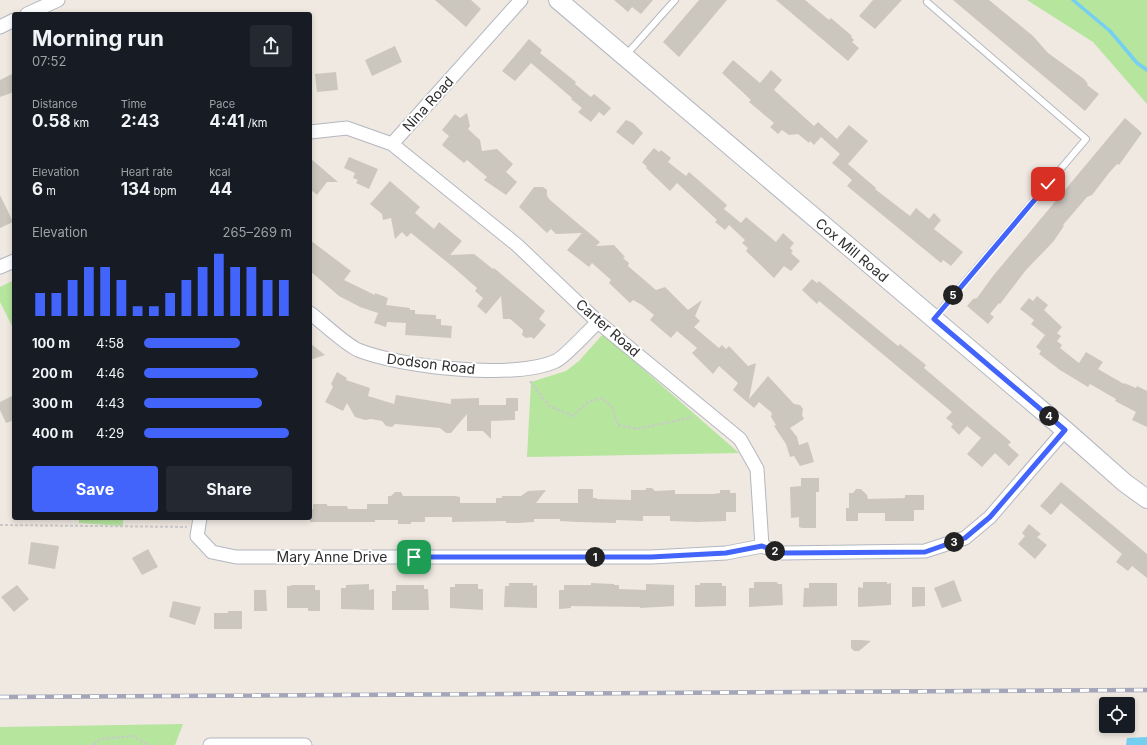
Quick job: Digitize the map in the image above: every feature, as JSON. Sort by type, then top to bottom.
[{"type":"street","points":[[31,12],[58,0]]},
{"type":"street","name":"Nina Road","points":[[312,132],[348,128],[392,144],[521,0]]},
{"type":"street","name":"Cox Mill Road","points":[[558,0],[1065,430],[1125,483],[1147,499]]},
{"type":"street","points":[[0,27],[12,21]]},
{"type":"street","name":"Carter Road","points":[[392,144],[517,245],[598,322],[740,438],[757,469],[762,546]]},
{"type":"street","points":[[0,267],[12,262]]},
{"type":"street","name":"Dodson Road","points":[[312,315],[357,349],[391,361],[465,370],[533,368],[557,361],[598,322]]},
{"type":"street","points":[[762,546],[782,553],[925,552],[965,538],[990,517],[1065,430]]},
{"type":"street","name":"Mary Anne Drive","points":[[199,522],[197,536],[212,552],[236,557],[651,557],[726,553],[762,546]]},
{"type":"street","points":[[210,745],[305,745]]},
{"type":"lane","points":[[625,56],[675,0]]},
{"type":"lane","points":[[928,2],[1086,138],[934,319]]},
{"type":"path","points":[[521,368],[549,406],[573,416],[588,402],[602,398],[612,407],[618,425],[637,429],[708,413]]},
{"type":"path","points":[[0,525],[199,522]]},
{"type":"path","points":[[94,745],[100,739],[133,736],[148,745]]},
{"type":"green space","points":[[1027,0],[1147,0],[1147,104],[1093,42]]},
{"type":"green space","points":[[12,281],[12,326],[0,302],[0,287]]},
{"type":"green space","points":[[603,334],[739,453],[527,457],[531,382],[566,371],[579,361]]},
{"type":"green space","points":[[79,520],[123,520],[123,526],[79,523]]},
{"type":"green space","points":[[183,724],[175,745],[0,745],[0,727]]},
{"type":"water","points":[[1147,737],[1147,745],[1126,745],[1127,738]]},
{"type":"building","points":[[435,0],[471,0],[481,9],[466,27]]},
{"type":"building","points":[[614,0],[653,0],[641,14],[632,7],[628,12]]},
{"type":"building","points":[[699,0],[727,0],[679,57],[663,42]]},
{"type":"building","points":[[776,0],[805,0],[829,20],[831,18],[852,36],[851,37],[854,40],[852,42],[859,48],[848,61]]},
{"type":"building","points":[[873,0],[902,0],[875,29],[859,16]]},
{"type":"building","points":[[953,0],[989,0],[1033,36],[1048,53],[1084,79],[1088,84],[1087,85],[1099,94],[1085,111]]},
{"type":"building","points":[[529,39],[542,50],[540,53],[576,82],[575,84],[591,97],[594,94],[611,108],[604,116],[599,112],[591,122],[578,112],[582,108],[571,99],[572,98],[531,63],[515,81],[502,71]]},
{"type":"building","points":[[395,46],[402,62],[372,76],[365,60]]},
{"type":"building","points":[[733,60],[760,83],[771,70],[782,80],[774,90],[814,126],[818,122],[837,139],[849,125],[868,141],[848,164],[876,188],[875,189],[910,216],[916,208],[929,219],[934,213],[941,220],[934,229],[963,252],[951,266],[943,260],[941,263],[847,186],[852,180],[832,163],[840,154],[821,137],[814,145],[798,134],[789,135],[782,130],[778,134],[770,127],[774,123],[749,102],[751,100],[722,73]]},
{"type":"building","points":[[336,72],[338,90],[317,92],[315,74]]},
{"type":"building","points":[[12,74],[12,93],[0,97],[0,80]]},
{"type":"building","points":[[467,113],[470,126],[468,129],[480,140],[482,151],[497,149],[513,164],[506,172],[517,182],[506,195],[484,180],[487,177],[467,160],[464,163],[442,145],[449,136],[442,130],[455,114],[460,118]]},
{"type":"building","points":[[1125,118],[1142,133],[1119,165],[1117,164],[1092,195],[1087,197],[1063,225],[1064,226],[1053,242],[1026,270],[1000,304],[999,303],[990,314],[994,317],[988,324],[967,306],[973,299],[977,298],[993,276]]},
{"type":"building","points":[[626,120],[633,123],[643,133],[633,145],[616,132]]},
{"type":"building","points":[[654,148],[659,152],[661,150],[671,158],[668,162],[686,176],[689,172],[727,205],[724,209],[741,223],[746,217],[776,242],[783,233],[794,243],[790,248],[793,251],[791,253],[800,261],[791,271],[784,266],[774,278],[746,251],[748,248],[742,243],[745,240],[729,225],[725,230],[715,222],[717,220],[677,183],[670,191],[646,168],[647,167],[642,162]]},
{"type":"building","points":[[349,157],[378,169],[369,189],[356,183],[358,180],[353,178],[355,173],[344,168]]},
{"type":"building","points":[[312,160],[338,182],[327,182],[317,195],[312,191]]},
{"type":"building","points":[[390,181],[420,207],[415,213],[434,229],[439,222],[462,241],[450,255],[474,254],[493,269],[494,268],[545,311],[539,319],[546,325],[534,339],[531,337],[526,338],[522,335],[523,330],[510,319],[503,319],[501,296],[486,314],[477,306],[483,298],[475,291],[477,288],[453,267],[411,233],[407,237],[402,232],[395,239],[391,218],[383,220],[382,214],[370,204]]},
{"type":"building","points":[[534,187],[543,187],[547,190],[547,196],[550,200],[600,242],[596,246],[614,245],[625,257],[623,258],[629,263],[628,266],[656,290],[665,287],[688,310],[702,300],[695,316],[700,321],[694,327],[719,348],[722,345],[726,349],[729,346],[748,366],[756,363],[749,399],[768,376],[794,404],[800,405],[803,409],[802,415],[804,419],[790,428],[797,437],[799,445],[808,442],[814,462],[800,466],[794,456],[790,457],[786,444],[774,426],[776,425],[771,417],[772,413],[759,402],[754,408],[733,390],[738,383],[719,366],[713,374],[692,353],[697,348],[677,331],[671,338],[650,320],[654,315],[633,300],[630,303],[609,283],[611,280],[592,263],[589,267],[567,250],[582,233],[556,234],[551,229],[547,233],[519,207]]},
{"type":"building","points":[[0,195],[12,222],[0,228]]},
{"type":"building","points":[[312,242],[351,271],[344,280],[375,295],[375,293],[388,298],[386,305],[410,308],[410,310],[415,310],[415,314],[436,315],[436,319],[441,319],[441,325],[452,326],[451,338],[405,335],[406,323],[387,322],[386,327],[374,323],[378,313],[360,307],[339,296],[312,273]]},
{"type":"building","points":[[812,279],[817,283],[819,281],[898,346],[900,344],[926,365],[924,368],[1011,442],[1008,445],[1019,455],[1009,466],[995,453],[982,467],[967,454],[981,438],[967,426],[959,435],[951,427],[953,424],[946,418],[952,412],[819,301],[817,304],[802,290]]},
{"type":"building","points":[[1037,296],[1048,305],[1044,310],[1062,327],[1057,333],[1061,336],[1057,341],[1062,345],[1060,348],[1079,363],[1086,352],[1103,362],[1098,369],[1124,384],[1136,388],[1137,386],[1147,391],[1147,427],[1132,420],[1136,412],[1115,401],[1116,399],[1090,384],[1088,387],[1060,370],[1039,354],[1041,351],[1036,347],[1045,335],[1031,324],[1034,320],[1020,309],[1029,298],[1033,301]]},
{"type":"building","points":[[312,345],[325,355],[312,359]]},
{"type":"building","points":[[337,372],[347,378],[346,380],[370,388],[368,396],[394,404],[396,395],[451,404],[451,399],[479,398],[479,405],[506,405],[506,398],[518,398],[518,411],[515,411],[515,420],[491,421],[491,439],[483,431],[467,431],[467,414],[451,433],[446,433],[440,428],[395,424],[392,427],[386,426],[382,421],[371,419],[365,420],[355,417],[347,403],[343,411],[325,402],[333,387],[331,384]]},
{"type":"building","points":[[12,396],[12,421],[6,423],[0,410],[0,402]]},
{"type":"building","points":[[801,478],[819,478],[819,492],[816,492],[816,528],[799,527],[799,517],[791,518],[790,487],[801,486]]},
{"type":"building","points":[[1061,482],[1147,554],[1147,578],[1132,566],[1128,571],[1116,562],[1122,554],[1061,503],[1051,515],[1040,506]]},
{"type":"building","points":[[646,488],[652,488],[655,491],[675,490],[675,494],[714,494],[720,493],[720,490],[730,490],[730,493],[736,493],[736,512],[726,512],[726,521],[697,522],[670,521],[670,516],[643,516],[643,521],[616,520],[616,523],[560,521],[560,519],[534,519],[534,522],[518,523],[506,523],[506,521],[452,522],[452,517],[425,517],[425,522],[411,522],[411,524],[398,524],[398,520],[375,520],[375,522],[310,522],[310,520],[312,520],[313,504],[347,506],[348,509],[367,509],[367,504],[388,504],[388,496],[391,496],[395,492],[401,492],[403,496],[455,496],[460,497],[460,503],[496,503],[496,498],[502,498],[502,496],[521,496],[528,491],[546,490],[536,503],[578,503],[578,489],[593,489],[593,498],[597,499],[631,500],[631,490],[646,490]]},
{"type":"building","points":[[856,489],[861,489],[867,495],[868,499],[905,498],[905,495],[924,495],[924,510],[914,510],[914,521],[885,521],[885,513],[858,513],[858,521],[846,521],[846,508],[849,508],[849,493],[853,493]]},
{"type":"building","points":[[1029,524],[1041,534],[1037,537],[1047,545],[1035,559],[1018,544],[1025,536],[1022,533]]},
{"type":"building","points":[[31,542],[59,546],[55,569],[28,564]]},
{"type":"building","points":[[148,549],[158,567],[142,575],[132,558]]},
{"type":"building","points":[[954,580],[962,601],[942,608],[934,588]]},
{"type":"building","points":[[754,582],[777,582],[778,584],[782,584],[783,605],[749,607],[749,588],[754,588]]},
{"type":"building","points":[[863,582],[891,583],[891,605],[858,607],[858,587],[863,588]]},
{"type":"building","points":[[509,583],[533,583],[533,586],[537,585],[537,608],[504,607],[505,586],[509,586]]},
{"type":"building","points":[[591,583],[619,585],[619,589],[646,590],[646,584],[674,585],[674,606],[640,608],[571,606],[571,608],[559,609],[559,590],[564,590],[564,585],[591,585]]},
{"type":"building","points":[[700,583],[722,583],[722,586],[726,586],[726,606],[695,607],[695,585],[700,585]]},
{"type":"building","points":[[809,583],[837,583],[837,606],[803,607],[804,588],[809,588]]},
{"type":"building","points":[[369,584],[369,590],[374,589],[374,610],[341,609],[341,588],[346,588],[346,585]]},
{"type":"building","points":[[455,584],[478,584],[478,589],[483,589],[483,610],[450,608],[450,587],[455,587]]},
{"type":"building","points":[[17,585],[29,599],[14,612],[1,597]]},
{"type":"building","points":[[315,585],[315,590],[320,590],[320,611],[308,611],[308,608],[287,608],[287,586]]},
{"type":"building","points":[[396,585],[424,585],[424,589],[428,589],[429,610],[392,610],[392,591],[396,591]]},
{"type":"building","points":[[912,587],[925,587],[925,606],[912,607]]},
{"type":"building","points":[[254,590],[266,590],[267,611],[254,611]]},
{"type":"building","points":[[173,601],[201,607],[195,625],[169,617]]},
{"type":"building","points":[[228,611],[242,611],[242,629],[214,629],[214,613],[228,613]]},
{"type":"building","points":[[851,640],[871,641],[859,651],[854,651],[851,648]]},
{"type":"waterway","points":[[1073,0],[1110,31],[1137,63],[1147,70]]},
{"type":"railway","points":[[0,697],[1147,690]]},
{"type":"route","points":[[414,557],[651,557],[726,553],[762,546],[782,553],[925,552],[965,538],[990,517],[1065,430],[934,319],[1048,184]]}]
